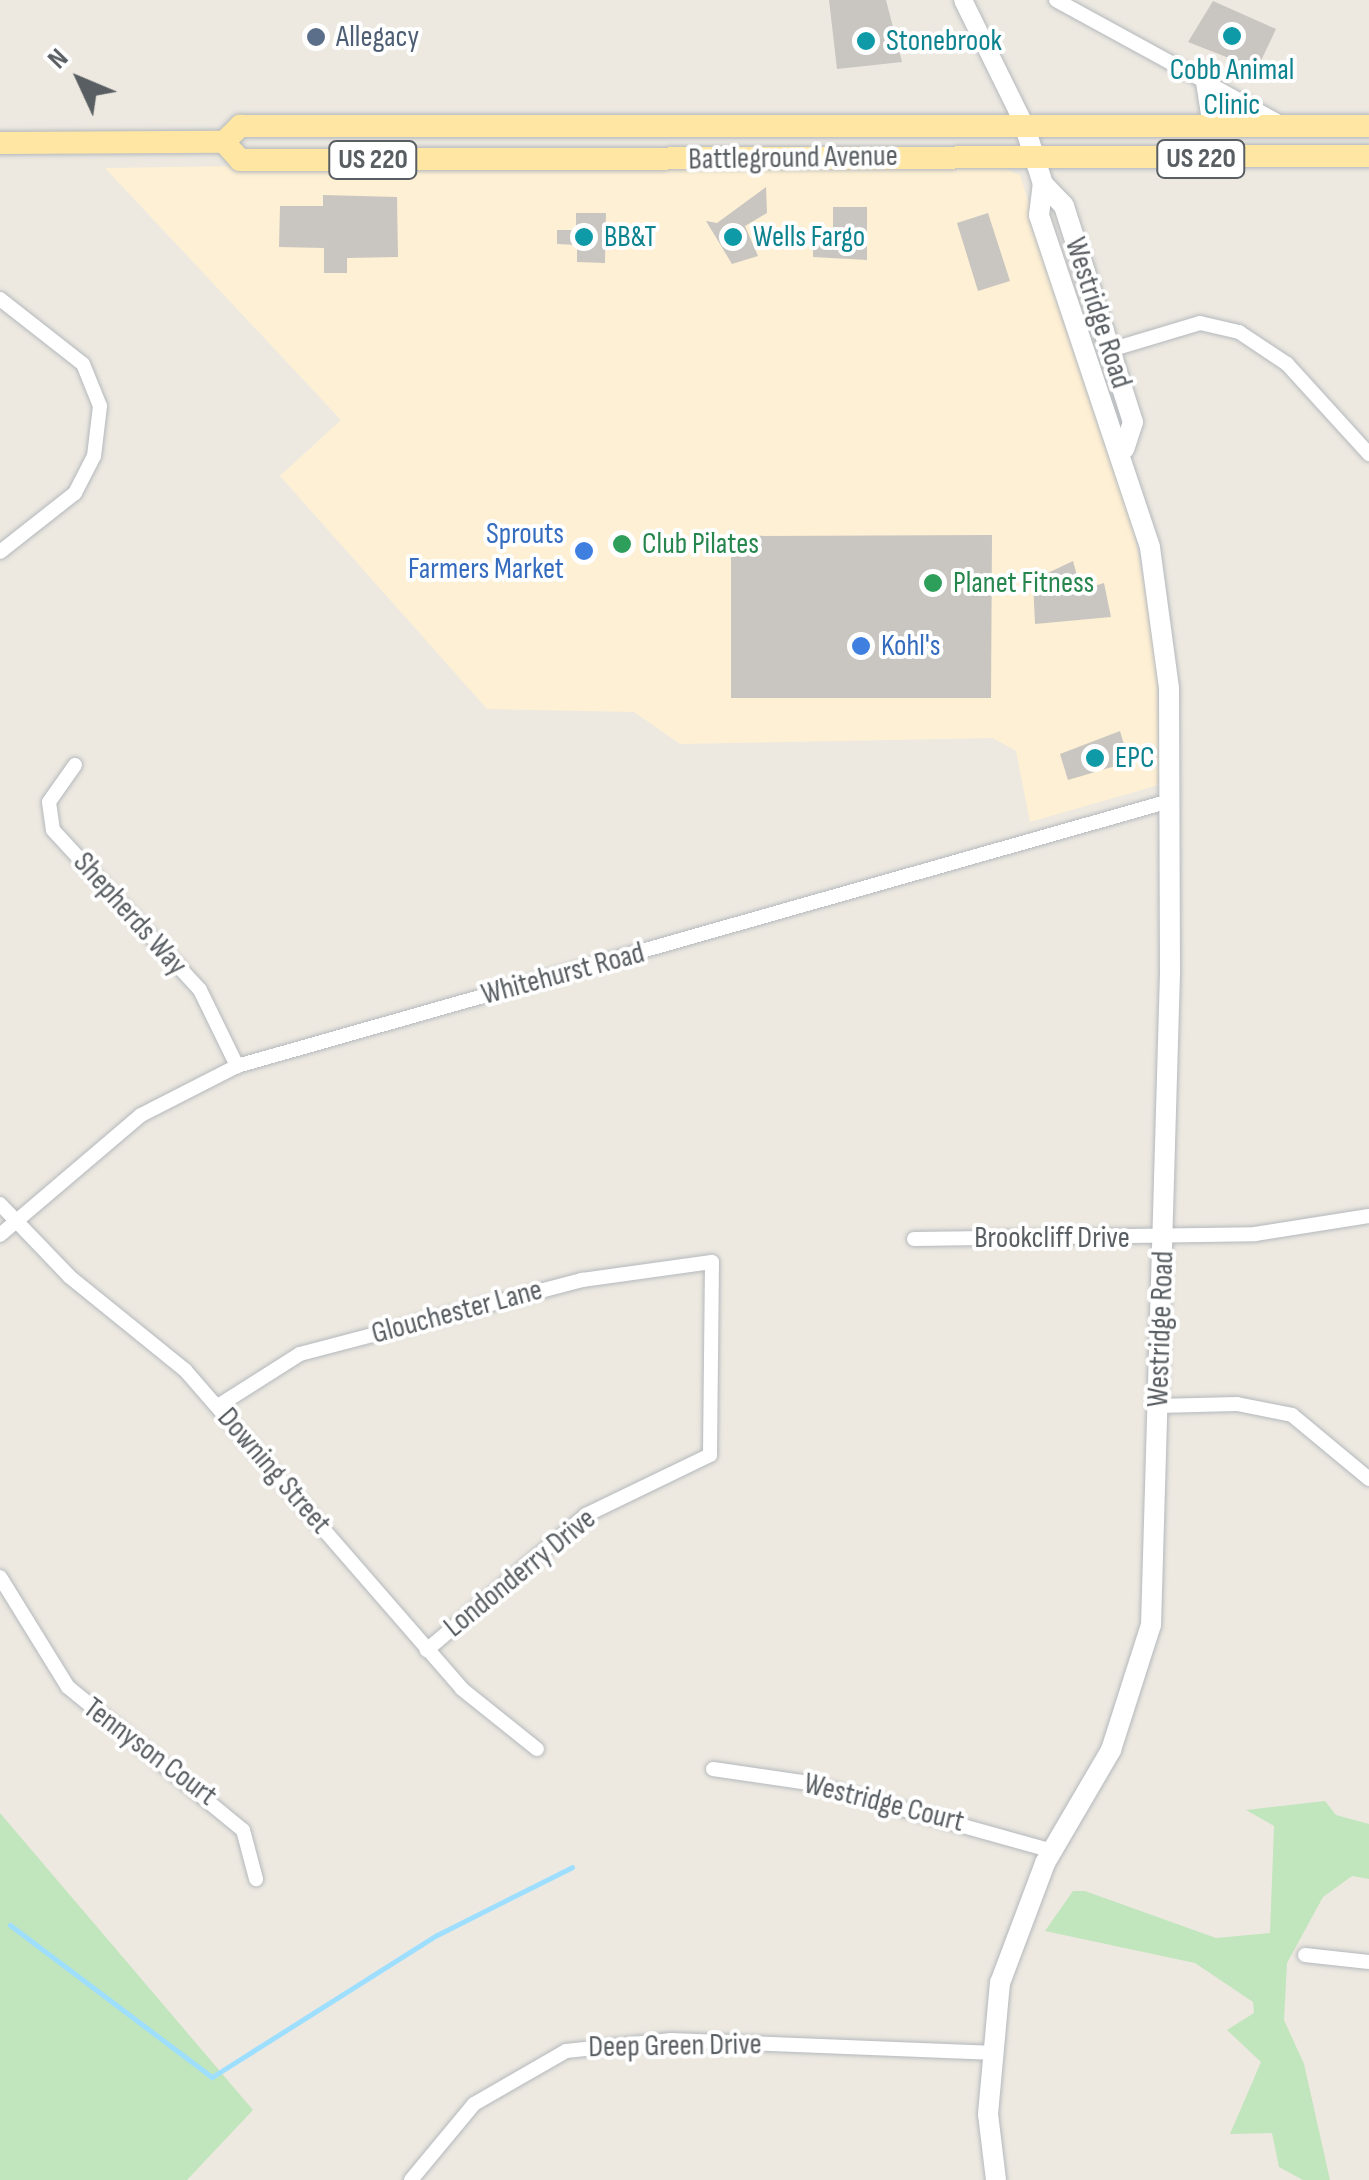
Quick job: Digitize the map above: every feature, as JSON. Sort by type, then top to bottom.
[{"type":"main road","points":[[499,160],[507,142],[555,138],[574,124]]},
{"type":"main road","name":"Westridge Road","points":[[996,2180],[990,2053],[1012,1938],[1052,1850],[1111,1750],[1140,1675],[1156,1588],[1165,1238],[1170,800],[1163,627],[1124,449],[1108,428],[1039,214],[1043,184],[1024,124]]},
{"type":"main road","name":"Battleground Avenue","points":[[0,143],[224,142],[240,126],[1369,126]]},
{"type":"main road","name":"Battleground Avenue","points":[[224,142],[240,160],[1034,154],[1369,156]]},
{"type":"main road","name":"Westridge Road","points":[[1043,184],[1064,206],[1133,422],[1124,449]]},
{"type":"street","name":"Westridge Road","points":[[964,0],[1024,124]]},
{"type":"street","points":[[1056,0],[1285,125]]},
{"type":"street","points":[[1203,82],[1210,127]]},
{"type":"street","points":[[0,299],[83,364],[100,406],[94,456],[75,493],[0,552]]},
{"type":"street","points":[[1110,350],[1200,323],[1239,332],[1287,364],[1369,454]]},
{"type":"street","name":"Shepherds Way","points":[[75,765],[49,802],[53,830],[200,990],[237,1066]]},
{"type":"street","name":"Whitehurst Road","points":[[0,1235],[141,1115],[237,1066],[1170,800]]},
{"type":"street","name":"Downing Street","points":[[0,1204],[218,1406],[492,1722],[537,1750]]},
{"type":"street","name":"Brookcliff Drive","points":[[914,1239],[1165,1238],[1369,1216]]},
{"type":"street","name":"Glouchester Lane","points":[[218,1406],[300,1354],[582,1280],[712,1262]]},
{"type":"street","name":"Londonderry Drive","points":[[427,1650],[586,1515],[710,1455],[712,1262]]},
{"type":"street","points":[[1158,1406],[1272,1408],[1313,1427],[1369,1479]]},
{"type":"street","name":"Tennyson Court","points":[[0,1577],[80,1700],[244,1830],[256,1879]]},
{"type":"street","name":"Westridge Court","points":[[713,1769],[809,1783],[1052,1850]]},
{"type":"street","points":[[1305,1956],[1369,1962]]},
{"type":"street","name":"Deep Green Drive","points":[[412,2180],[474,2104],[566,2050],[671,2040],[990,2053]]},
{"type":"shaded area","points":[[456,163],[999,166],[1020,175],[1134,531],[1157,657],[1159,785],[1030,822],[1016,751],[993,738],[680,744],[634,712],[487,709],[280,476],[341,420],[105,168]]},
{"type":"green space","points":[[1325,1801],[1336,1815],[1369,1824],[1369,1879],[1352,1876],[1323,1897],[1287,1963],[1284,2020],[1304,2064],[1330,2180],[1303,2180],[1279,2167],[1272,2133],[1230,2134],[1261,2062],[1227,2030],[1254,2013],[1253,2002],[1195,1963],[1045,1931],[1073,1891],[1085,1891],[1216,1938],[1270,1933],[1274,1826],[1246,1810]]},
{"type":"green space","points":[[0,1813],[253,2110],[187,2180],[0,2180]]},
{"type":"building","name":"Stonebrook","points":[[829,0],[886,0],[902,62],[837,69]]},
{"type":"building","name":"Cobb Animal Clinic","points":[[1213,1],[1276,29],[1257,69],[1188,42]]},
{"type":"building","name":"Wells Fargo","points":[[766,187],[767,213],[745,226],[758,256],[732,264],[706,221],[717,223]]},
{"type":"building","points":[[323,195],[397,197],[398,257],[347,258],[347,273],[324,273],[324,248],[279,247],[280,206],[323,206]]},
{"type":"building","points":[[833,207],[867,207],[867,260],[813,257],[813,240],[833,240]]},
{"type":"building","name":"BB&T","points":[[576,213],[606,213],[605,263],[577,262],[577,245],[557,244],[557,230],[576,230]]},
{"type":"building","points":[[988,213],[1010,281],[978,291],[957,223]]},
{"type":"building","name":"Kohl's","points":[[992,535],[991,698],[731,698],[731,536]]},
{"type":"building","points":[[1073,561],[1081,590],[1104,583],[1111,617],[1035,624],[1033,580]]},
{"type":"building","name":"EPC","points":[[1120,731],[1129,762],[1068,780],[1060,754]]},
{"type":"waterway","points":[[10,1925],[212,2077],[437,1935],[572,1867]]},
{"type":"place","name":"Cobb Animal Clinic","points":[[1232,36]]},
{"type":"place","name":"Allegacy","points":[[316,37]]},
{"type":"place","name":"Stonebrook","points":[[866,41]]},
{"type":"place","name":"BB&T","points":[[584,237]]},
{"type":"place","name":"Wells Fargo","points":[[733,237]]},
{"type":"place","name":"Club Pilates","points":[[622,544]]},
{"type":"place","name":"Sprouts Farmers Market","points":[[584,551]]},
{"type":"place","name":"Planet Fitness","points":[[933,583]]},
{"type":"place","name":"Kohl's","points":[[861,646]]},
{"type":"place","name":"EPC","points":[[1095,758]]}]
